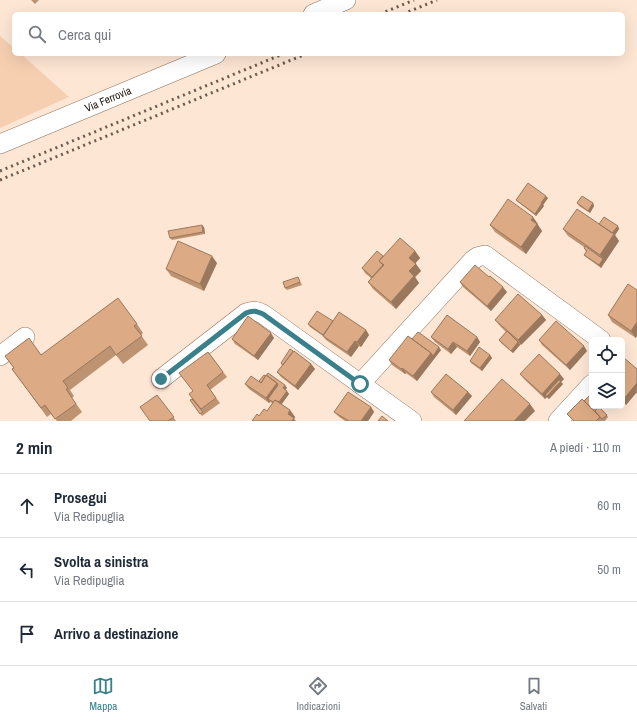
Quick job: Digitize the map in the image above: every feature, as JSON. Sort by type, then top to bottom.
[{"type":"street","points":[[318,12],[346,0]]},
{"type":"street","name":"Via Ferrovia","points":[[0,144],[211,56]]},
{"type":"street","points":[[360,384],[477,256],[485,255],[597,337]]},
{"type":"street","points":[[161,379],[246,313],[252,310],[258,311],[412,421]]},
{"type":"street","points":[[0,356],[25,337]]},
{"type":"street","points":[[558,421],[589,387]]},
{"type":"shaded area","points":[[0,36],[12,46],[12,56],[23,56],[69,97],[0,128]]},
{"type":"building","points":[[528,183],[546,196],[535,214],[516,200]]},
{"type":"building","points":[[582,196],[593,203],[588,211],[577,203]]},
{"type":"building","points":[[508,199],[533,217],[531,220],[537,224],[521,247],[490,225]]},
{"type":"building","points":[[577,209],[614,234],[600,255],[563,229]]},
{"type":"building","points":[[604,217],[618,226],[612,233],[599,224]]},
{"type":"building","points":[[202,225],[203,232],[170,238],[168,231]]},
{"type":"building","points":[[400,238],[415,251],[409,258],[416,264],[409,271],[414,276],[391,302],[368,282],[384,265],[379,261]]},
{"type":"building","points":[[178,241],[212,256],[200,284],[166,269]]},
{"type":"building","points":[[585,246],[603,259],[599,265],[584,255],[587,251],[584,248]]},
{"type":"building","points":[[377,251],[383,256],[379,261],[383,265],[372,277],[362,268]]},
{"type":"building","points":[[475,265],[503,287],[487,306],[460,282]]},
{"type":"building","points":[[298,277],[300,282],[285,288],[283,282]]},
{"type":"building","points":[[628,284],[637,290],[637,322],[631,331],[608,315]]},
{"type":"building","points":[[518,294],[542,315],[518,340],[495,320]]},
{"type":"building","points":[[118,298],[137,324],[134,326],[142,336],[116,355],[110,346],[63,381],[68,388],[66,389],[76,404],[55,419],[45,405],[41,408],[12,369],[14,368],[5,356],[29,338],[41,355]]},
{"type":"building","points":[[317,311],[333,321],[323,335],[308,324]]},
{"type":"building","points":[[339,312],[366,330],[347,352],[323,336]]},
{"type":"building","points":[[447,315],[477,337],[467,351],[453,342],[448,349],[431,337]]},
{"type":"building","points":[[248,316],[271,333],[254,356],[232,339]]},
{"type":"building","points":[[556,321],[584,346],[566,365],[539,340]]},
{"type":"building","points":[[507,331],[518,342],[511,351],[499,340]]},
{"type":"building","points":[[418,332],[439,347],[433,356],[412,339]]},
{"type":"building","points":[[408,336],[431,353],[413,376],[389,360]]},
{"type":"building","points":[[479,347],[490,355],[480,368],[470,361]]},
{"type":"building","points":[[290,349],[293,351],[283,365],[281,363]]},
{"type":"building","points":[[294,351],[311,364],[295,386],[277,372]]},
{"type":"building","points":[[208,352],[223,372],[207,385],[216,398],[201,409],[189,394],[193,391],[179,373]]},
{"type":"building","points":[[539,354],[560,374],[542,394],[520,374]]},
{"type":"building","points":[[625,359],[637,369],[637,383],[625,398]]},
{"type":"building","points":[[268,373],[285,385],[283,388],[287,391],[279,402],[275,400],[273,402],[268,399],[278,385],[266,375]]},
{"type":"building","points":[[446,374],[468,392],[453,410],[431,392]]},
{"type":"building","points":[[264,375],[266,376],[261,383],[259,381]]},
{"type":"building","points":[[266,375],[277,383],[266,398],[245,384],[251,376],[261,383]]},
{"type":"building","points":[[502,379],[530,404],[514,421],[464,421]]},
{"type":"building","points":[[559,380],[561,381],[547,396],[545,395]]},
{"type":"building","points":[[348,392],[371,407],[361,421],[349,421],[334,412]]},
{"type":"building","points":[[157,395],[174,417],[168,421],[150,421],[140,407]]},
{"type":"building","points":[[589,396],[589,405],[584,401]]},
{"type":"building","points":[[192,399],[203,412],[200,414],[190,400]]},
{"type":"building","points":[[582,399],[589,406],[589,409],[592,409],[600,417],[596,421],[574,421],[567,414]]},
{"type":"building","points":[[275,400],[290,410],[288,414],[294,418],[292,421],[252,421],[257,414],[259,416],[264,409],[267,411]]},
{"type":"building","points":[[597,409],[601,409],[607,415],[602,419],[595,411]]},
{"type":"building","points":[[382,416],[388,421],[378,421]]},
{"type":"railway","points":[[385,12],[414,0]]},
{"type":"railway","points":[[408,12],[437,0]]},
{"type":"railway","points":[[0,171],[278,56]]},
{"type":"railway","points":[[0,180],[301,56]]},
{"type":"route","points":[[161,379],[246,313],[252,310],[263,314],[360,384]]}]
